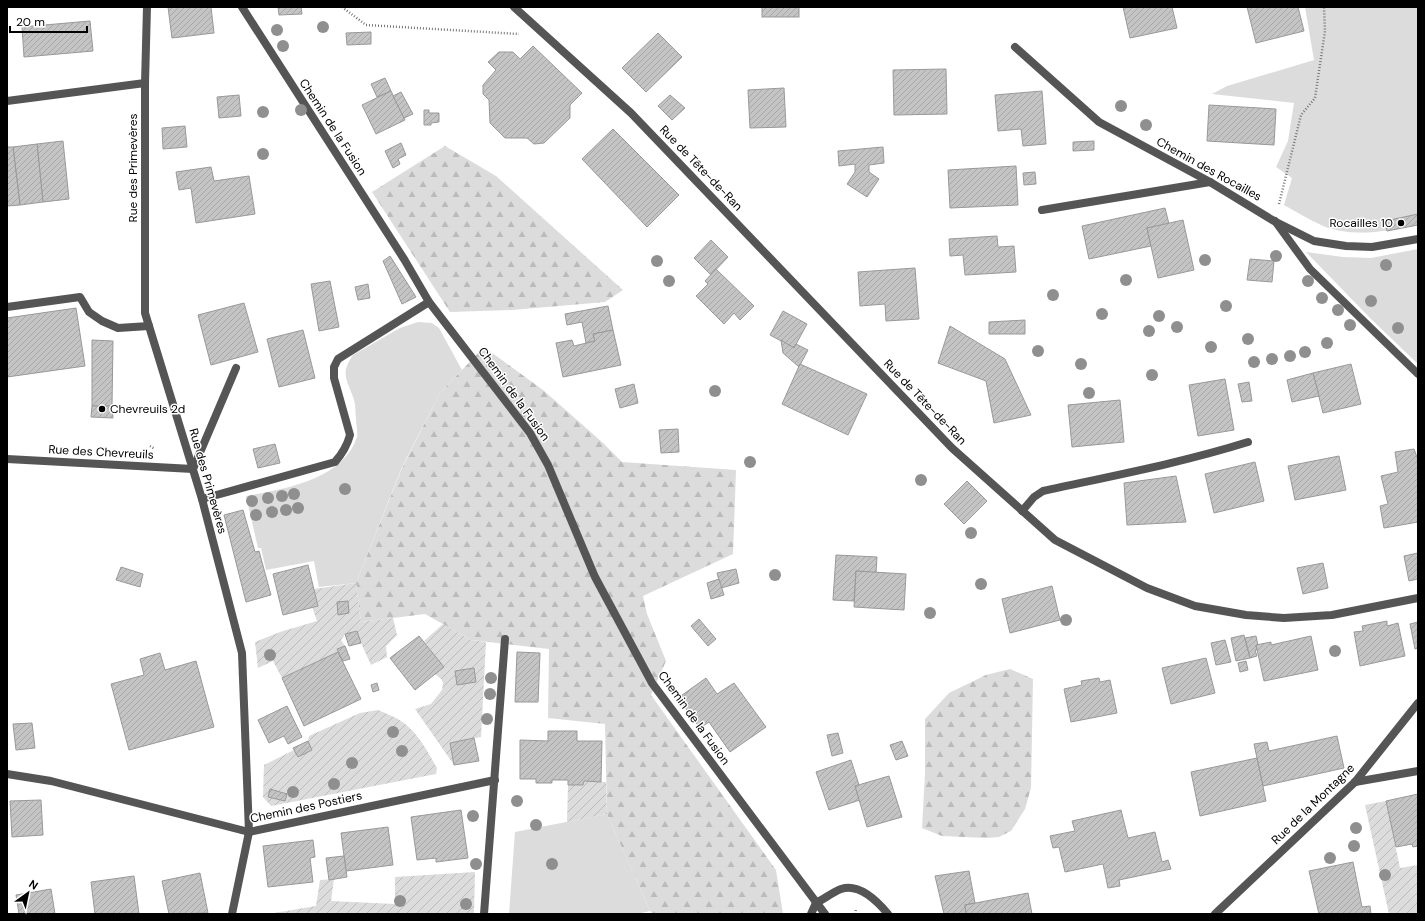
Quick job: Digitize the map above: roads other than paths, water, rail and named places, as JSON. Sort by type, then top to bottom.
[{"type":"street","name":"Rue des Primevères","points":[[147,7],[145,84],[144,313],[202,499],[242,653],[248,832],[232,914]]},
{"type":"street","name":"Chemin de la Fusion","points":[[242,7],[404,259],[429,302],[530,433],[548,465],[595,577],[652,683],[825,914]]},
{"type":"street","name":"Rue de Tête-de-Ran","points":[[514,7],[631,113],[952,448],[1055,540],[1147,588],[1194,606],[1246,615],[1284,618],[1332,615],[1418,598]]},
{"type":"street","name":"Chemin des Rocailles","points":[[1015,47],[1099,122],[1210,182],[1274,220],[1314,240],[1346,246],[1372,247],[1418,238]]},
{"type":"street","points":[[7,101],[145,84]]},
{"type":"street","points":[[1042,210],[1210,182]]},
{"type":"street","points":[[1274,220],[1310,269],[1418,374]]},
{"type":"street","points":[[7,307],[80,296],[89,312],[102,321],[118,328],[149,326]]},
{"type":"street","points":[[202,499],[335,462],[341,455],[350,435],[334,378],[334,367],[338,359],[429,302]]},
{"type":"street","points":[[193,469],[236,368]]},
{"type":"street","points":[[1022,511],[1034,497],[1043,491],[1219,452],[1248,442]]},
{"type":"street","name":"Rue des Chevreuils","points":[[7,459],[193,469]]},
{"type":"street","points":[[484,914],[505,639]]},
{"type":"street","name":"Rue de la Montagne","points":[[1215,914],[1355,782],[1418,703]]},
{"type":"street","points":[[1355,782],[1418,771]]},
{"type":"street","name":"Chemin des Postiers","points":[[7,774],[51,781],[248,832],[495,780]]},
{"type":"street","points":[[811,914],[816,903],[842,889],[852,889],[865,892],[888,914]]},
{"type":"place","name":"Rocailles 10","points":[[1401,223]]},
{"type":"place","name":"Chevreuils 2d","points":[[102,409]]}]
